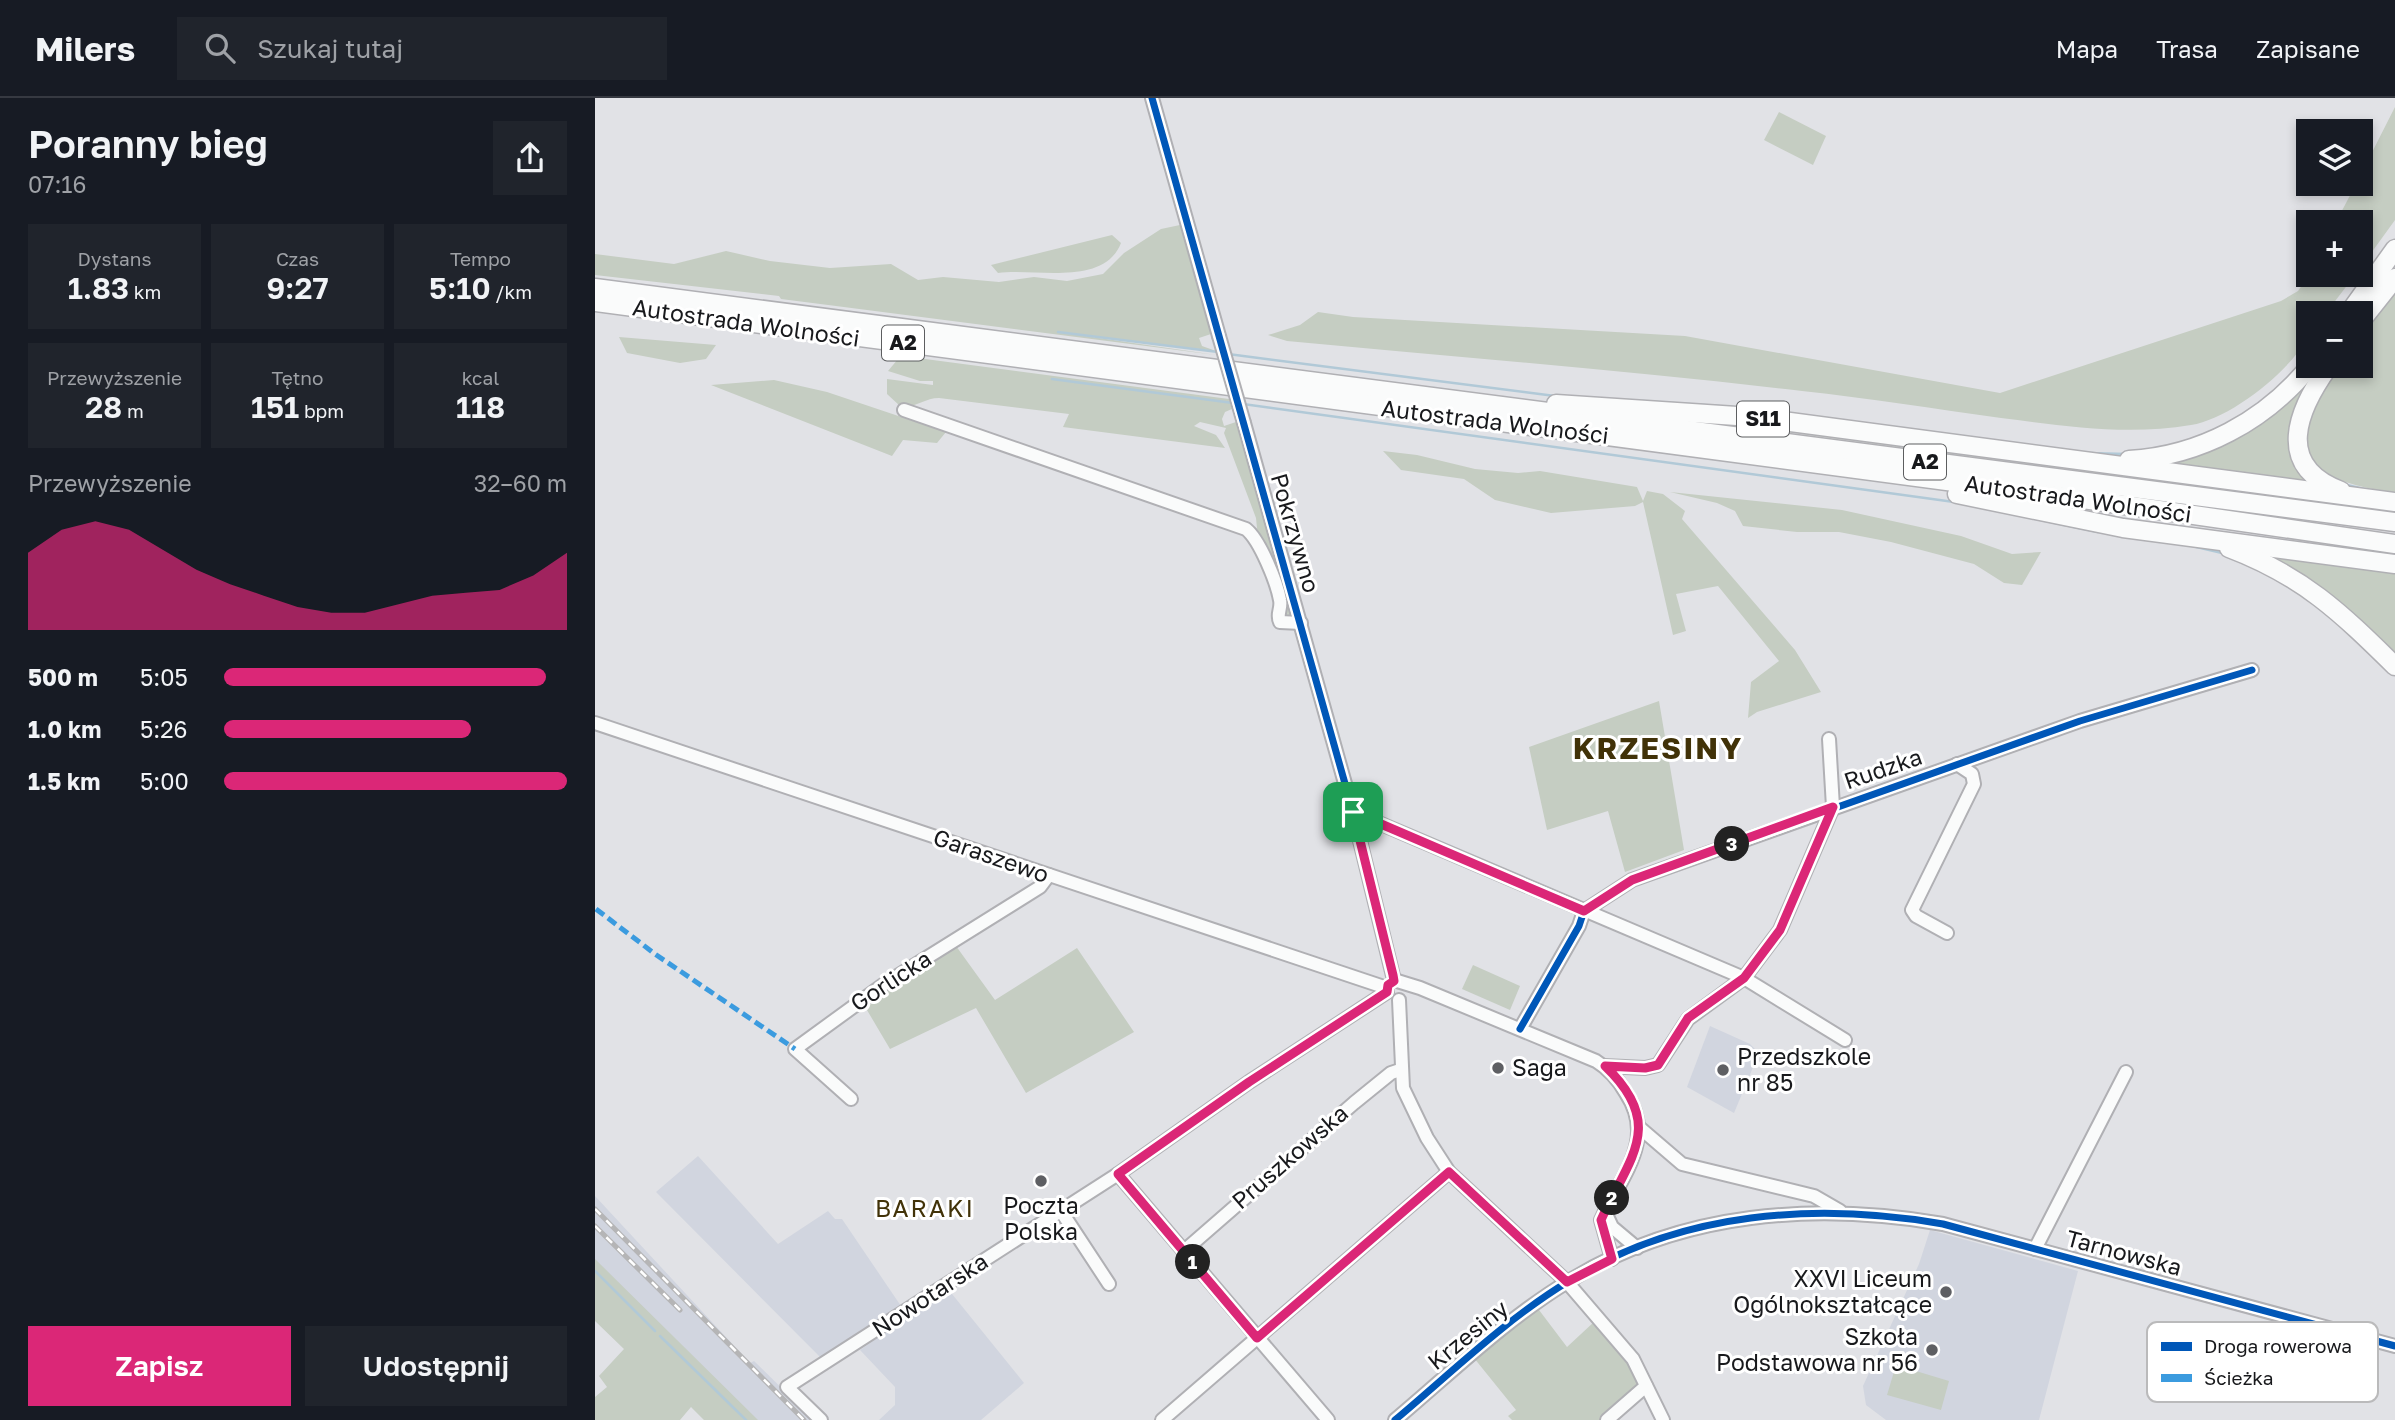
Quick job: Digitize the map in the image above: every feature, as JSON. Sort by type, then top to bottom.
[{"type":"highway","points":[[2358,301],[2395,249]]},
{"type":"highway","points":[[2373,306],[2395,278]]},
{"type":"highway","name":"Autostrada Wolności","points":[[595,288],[1455,402],[2395,522]]},
{"type":"highway","name":"Autostrada Wolności","points":[[595,302],[1842,467],[2395,544]]},
{"type":"highway","points":[[2069,459],[2146,459],[2194,448],[2256,416],[2299,378]]},
{"type":"highway","points":[[2321,378],[2299,416],[2297,440],[2302,459],[2313,474],[2333,488],[2395,502]]},
{"type":"highway","name":"S11","points":[[1455,402],[1530,402],[1711,413],[2395,502]]},
{"type":"highway","points":[[1842,467],[1908,485],[2055,515],[2171,535],[2395,564]]},
{"type":"highway","points":[[2171,535],[2229,548],[2295,578],[2310,588],[2395,666]]},
{"type":"street","name":"Pokrzywno","points":[[1152,98],[1353,812],[1393,986]]},
{"type":"street","name":"Pokrzywno","points":[[904,410],[1246,529],[1258,543],[1279,598],[1280,622],[1300,624]]},
{"type":"street","name":"Rudzka","points":[[1584,911],[1632,880],[1833,807],[2080,722],[2252,670]]},
{"type":"street","name":"Garaszewo","points":[[595,723],[1520,1029],[1605,1066],[1629,1097],[1640,1128]]},
{"type":"street","points":[[1605,1066],[1645,1068],[1658,1065],[1688,1018],[1744,978],[1780,930],[1833,807],[1829,739]]},
{"type":"street","name":"Rudzka","points":[[1947,933],[1916,916],[1912,910],[1975,784],[1972,774],[1957,764]]},
{"type":"street","points":[[1353,812],[1744,978],[1845,1040]]},
{"type":"street","name":"Gorlicka","points":[[851,1099],[795,1049],[883,985],[1040,887],[1049,875]]},
{"type":"street","points":[[1520,1029],[1579,926],[1584,911]]},
{"type":"street","points":[[1393,986],[1392,999],[1399,1000],[1400,1070],[1413,1111],[1449,1172],[1567,1282],[1633,1359],[1663,1420]]},
{"type":"street","name":"Nowotarska","points":[[821,1420],[787,1387],[1118,1174],[1393,986]]},
{"type":"street","name":"Pruszkowska","points":[[1184,1251],[1354,1102],[1391,1073],[1400,1070]]},
{"type":"street","points":[[2035,1249],[2126,1072]]},
{"type":"street","points":[[1612,1259],[1601,1225],[1633,1156],[1640,1128]]},
{"type":"street","name":"Tarnowska","points":[[1640,1128],[1682,1164],[1814,1196],[1840,1211],[1880,1213],[1943,1224],[2306,1322]]},
{"type":"street","points":[[1162,1420],[1449,1172]]},
{"type":"street","points":[[1118,1174],[1328,1420]]},
{"type":"street","points":[[1061,1211],[1109,1284]]},
{"type":"street","name":"Krzesiny","points":[[1395,1420],[1567,1282],[1612,1259],[1690,1231],[1741,1219],[1793,1212],[1840,1211]]},
{"type":"street","points":[[1605,1212],[1612,1227],[1637,1248]]},
{"type":"street","name":"Tarnowska","points":[[2378,1341],[2395,1346]]},
{"type":"street","points":[[1607,1420],[1646,1386]]},
{"type":"shaded area","points":[[2395,107],[2395,220],[2373,250],[2373,210],[2342,210],[2350,196],[2373,196],[2373,150]]},
{"type":"shaded area","points":[[1779,112],[1826,136],[1813,165],[1764,140]]},
{"type":"shaded area","points":[[1180,225],[1211,334],[1199,338],[1202,346],[1216,351],[1058,332],[1216,355],[781,299],[779,296],[595,275],[595,254],[674,264],[726,251],[770,261],[830,268],[891,264],[918,280],[943,277],[999,282],[1034,277],[1067,281],[1103,274],[1124,253],[1161,229]]},
{"type":"shaded area","points":[[1112,235],[1121,243],[1112,257],[1100,266],[1084,271],[998,273],[991,265]]},
{"type":"shaded area","points":[[2301,287],[2346,287],[2335,301],[2296,301],[2296,354],[2271,380],[2239,404],[2206,421],[2143,430],[2072,427],[1827,394],[1287,341],[1268,335],[1300,325],[1318,312],[1353,317],[1685,336],[2000,393],[2281,301]]},
{"type":"shaded area","points":[[2395,288],[2395,493],[2337,479],[2319,468],[2308,455],[2305,439],[2309,418],[2330,378],[2373,378],[2373,318]]},
{"type":"shaded area","points":[[619,337],[716,345],[706,359],[680,363],[627,353]]},
{"type":"shaded area","points":[[910,357],[1229,399],[1232,409],[1225,412],[1222,419],[1224,426],[1236,422],[1237,424],[1292,620],[1286,622],[1258,538],[1256,518],[1224,433],[1226,428],[1200,422],[1194,426],[1216,435],[1225,448],[1063,427],[1069,414],[939,398],[900,406],[887,394],[887,379],[933,385],[933,381],[920,381],[888,371],[898,359]]},
{"type":"shaded area","points":[[2297,378],[2317,378],[2292,427],[2323,489],[2133,463],[2188,453]]},
{"type":"shaded area","points":[[774,380],[827,392],[946,432],[937,443],[903,440],[892,456],[711,385]]},
{"type":"shaded area","points":[[1731,419],[2395,507],[2395,513],[1711,422]]},
{"type":"shaded area","points":[[1383,451],[1417,455],[1475,469],[1518,473],[1540,471],[1637,487],[1643,501],[1647,491],[1663,494],[1685,511],[1682,519],[1795,650],[1821,692],[1757,712],[1748,718],[1751,682],[1779,661],[1718,586],[1676,594],[1686,631],[1673,635],[1643,502],[1635,506],[1551,513],[1495,500],[1464,479],[1401,470]]},
{"type":"shaded area","points":[[1670,492],[1842,510],[1961,536],[2012,554],[2041,552],[2022,585],[2004,583],[1974,564],[1891,542],[1839,532],[1797,532],[1743,526],[1735,511],[1717,503]]},
{"type":"shaded area","points":[[2246,548],[2395,567],[2395,662]]},
{"type":"shaded area","points":[[1659,701],[1684,850],[1625,872],[1608,811],[1547,830],[1529,747]]},
{"type":"shaded area","points":[[956,946],[995,1000],[1077,948],[1134,1032],[1026,1093],[976,1008],[890,1049],[864,1005]]},
{"type":"shaded area","points":[[1473,965],[1520,986],[1510,1010],[1462,989]]},
{"type":"shaded area","name":"Przedszkole nr 85","points":[[1710,1026],[1750,1044],[1759,1053],[1734,1113],[1687,1087]]},
{"type":"shaded area","points":[[698,1156],[778,1244],[828,1211],[835,1219],[842,1219],[903,1309],[824,1361],[656,1192]]},
{"type":"shaded area","points":[[595,1196],[750,1363],[754,1361],[814,1420],[756,1420],[595,1263]]},
{"type":"shaded area","points":[[1930,1230],[2078,1271],[2039,1420],[1886,1420],[1866,1405],[1863,1386],[1919,1264]]},
{"type":"shaded area","points":[[595,1259],[758,1420],[704,1420],[691,1407],[680,1420],[595,1420],[595,1397],[607,1387],[599,1376],[624,1349],[595,1321]]},
{"type":"shaded area","points":[[948,1289],[1024,1383],[981,1420],[879,1420],[895,1405],[895,1387],[860,1350]]},
{"type":"shaded area","points":[[1536,1306],[1567,1347],[1595,1321],[1630,1361],[1644,1386],[1604,1420],[1512,1420],[1508,1416],[1516,1410],[1474,1358]]},
{"type":"shaded area","points":[[1896,1365],[1949,1381],[1941,1410],[1887,1395]]},
{"type":"waterway","points":[[1058,332],[1218,352]]},
{"type":"waterway","points":[[1228,354],[1555,396]]},
{"type":"waterway","points":[[1052,379],[1233,403]]},
{"type":"waterway","points":[[1642,401],[1719,406]]},
{"type":"waterway","points":[[1243,404],[1954,502]]},
{"type":"waterway","points":[[2087,453],[2126,454]]},
{"type":"waterway","points":[[2347,485],[2364,489]]},
{"type":"waterway","points":[[2022,516],[2098,532]]},
{"type":"waterway","points":[[2188,545],[2222,553]]},
{"type":"waterway","points":[[595,1271],[655,1331]]},
{"type":"waterway","points":[[660,1336],[746,1420]]},
{"type":"railway","points":[[595,1209],[804,1420]]},
{"type":"railway","points":[[595,1226],[680,1310]]},
{"type":"marked path","points":[[596,909],[655,954],[795,1049]]},
{"type":"cycle path","points":[[1152,98],[1353,812],[1394,980]]},
{"type":"cycle path","points":[[1520,1029],[1579,926],[1584,911],[1632,880],[2080,721],[2252,670]]},
{"type":"cycle path","points":[[1395,1420],[1479,1347],[1523,1312],[1569,1281],[1612,1258],[1657,1239],[1704,1226],[1751,1218],[1847,1214],[1943,1224],[2306,1322]]},
{"type":"cycle path","points":[[2378,1341],[2395,1346]]},
{"type":"place","name":"Saga","points":[[1498,1068]]},
{"type":"place","name":"Przedszkole nr 85","points":[[1723,1070]]},
{"type":"place","name":"Poczta Polska","points":[[1041,1181]]},
{"type":"place","name":"XXVI Liceum Ogólnokształcące","points":[[1946,1292]]},
{"type":"place","name":"Szkoła Podstawowa nr 56","points":[[1932,1350]]},
{"type":"district","name":"KRZESINY","points":[[1658,749]]},
{"type":"district","name":"BARAKI","points":[[925,1209]]},
{"type":"route","points":[[1833,807],[1780,930],[1744,978],[1688,1018],[1658,1065],[1645,1068],[1605,1066],[1629,1097],[1640,1128],[1630,1163],[1601,1220],[1612,1259],[1567,1282],[1449,1172],[1257,1338],[1118,1174],[1249,1082],[1387,992],[1388,985],[1394,981],[1393,975],[1353,812],[1584,911],[1632,880],[1833,807]]}]
